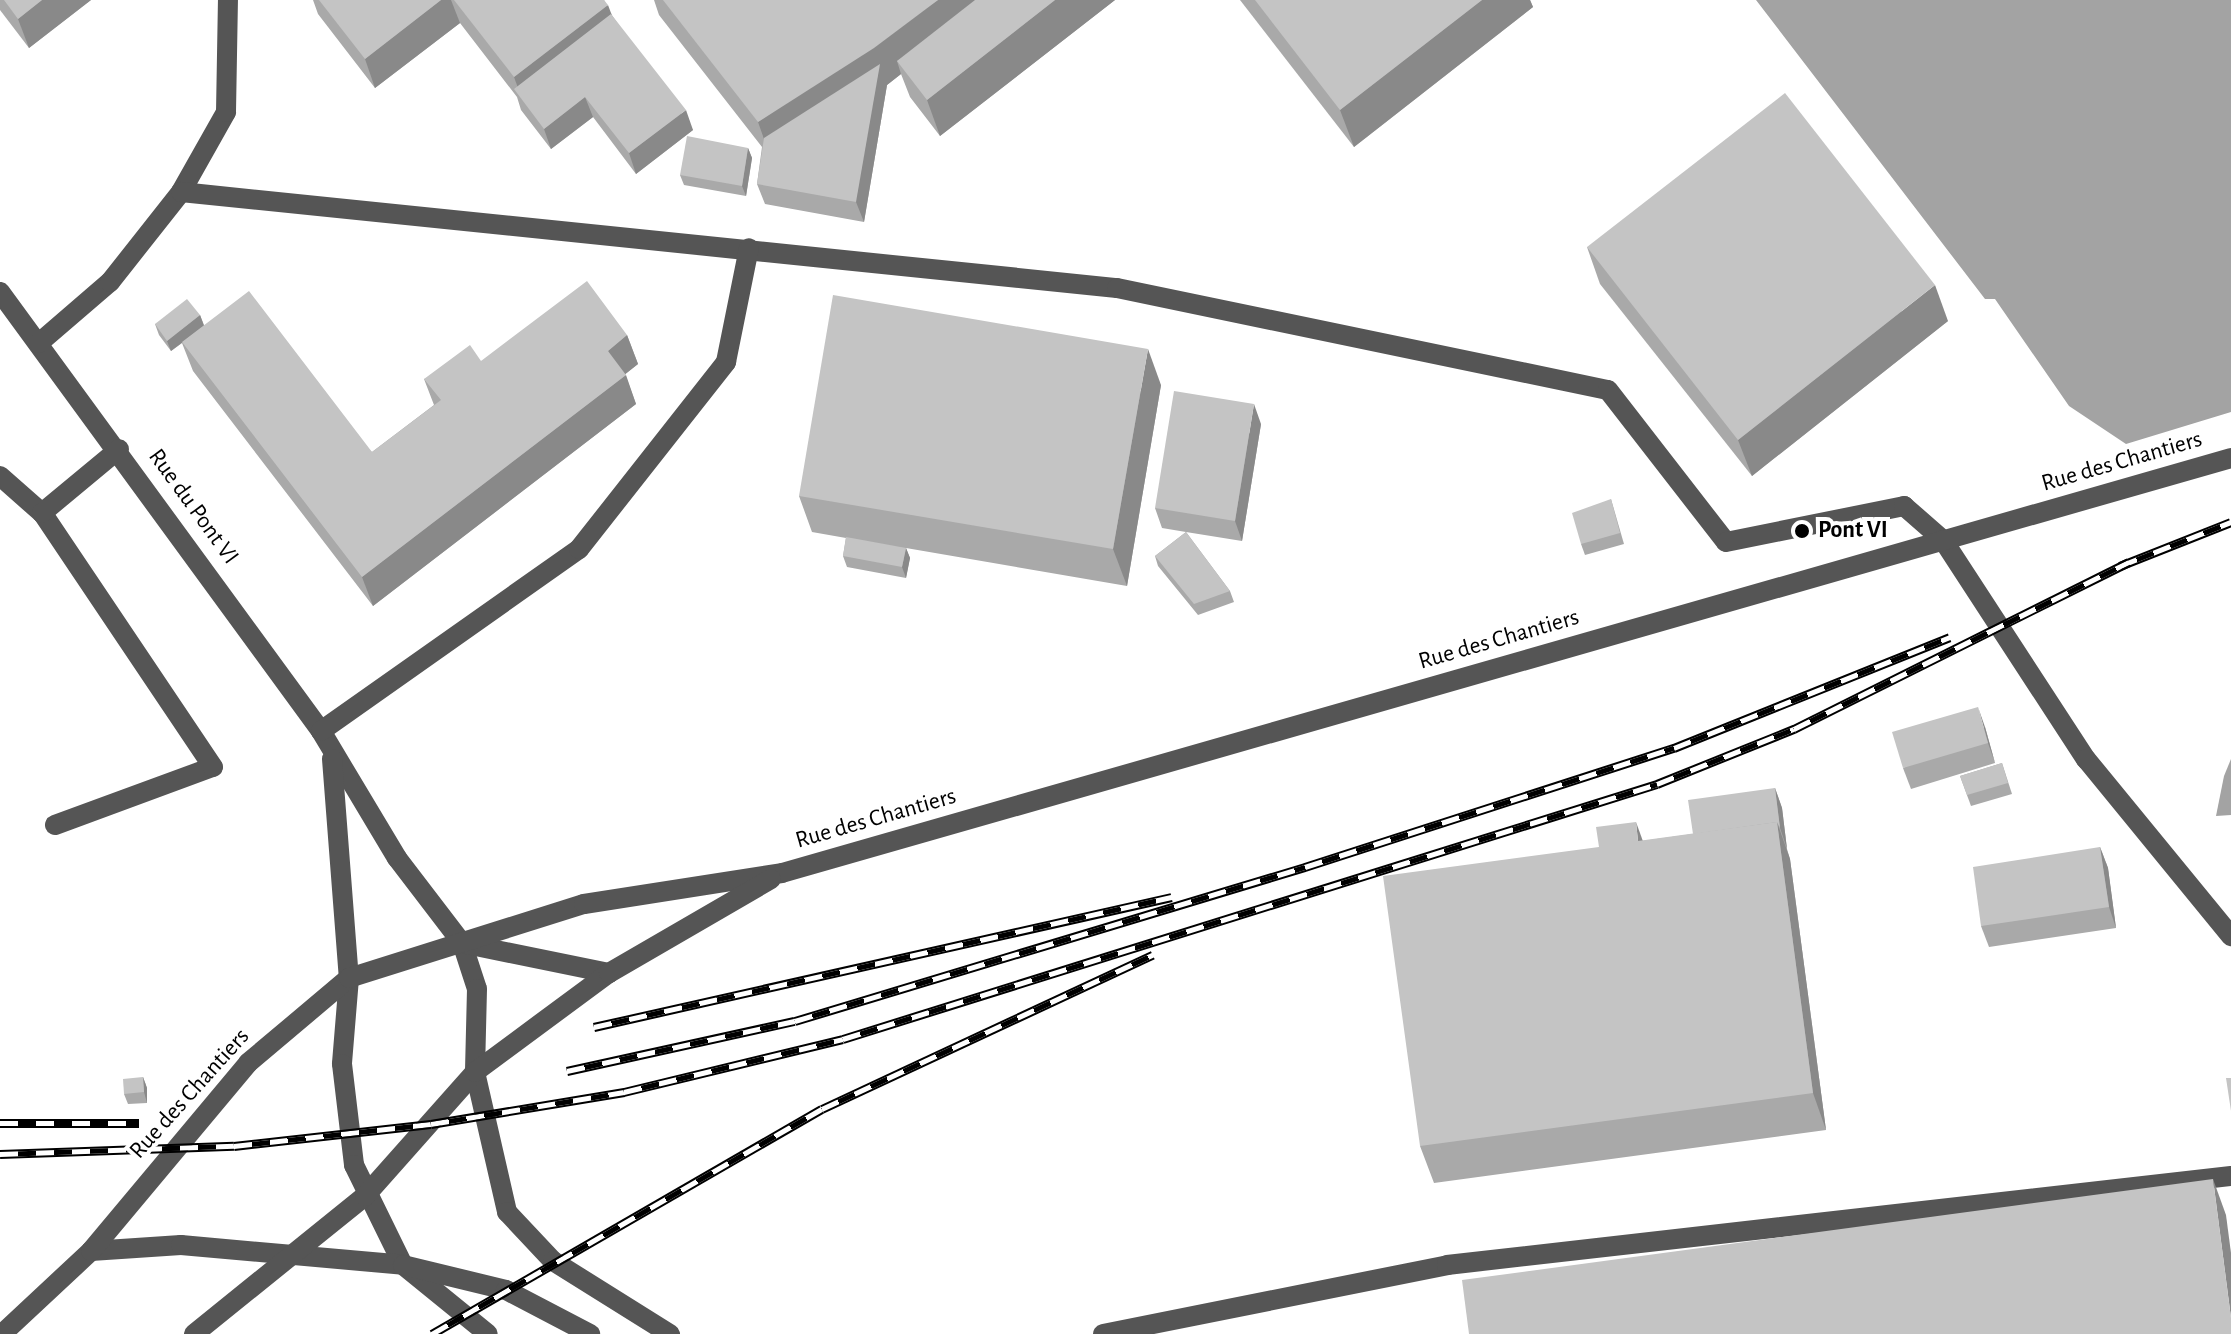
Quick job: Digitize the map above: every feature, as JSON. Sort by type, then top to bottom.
[{"type":"street","points":[[39,343],[110,282],[181,192],[226,112],[228,0]]},
{"type":"street","points":[[181,192],[1117,288],[1608,390],[1726,542],[1904,506],[1943,540],[2086,759],[2231,936]]},
{"type":"street","points":[[321,731],[579,549],[726,362],[749,248]]},
{"type":"street","name":"Rue du Pont VI","points":[[0,292],[119,449],[321,731],[332,759]]},
{"type":"street","points":[[42,513],[119,449]]},
{"type":"street","name":"Rue des Chantiers","points":[[2,1334],[91,1251],[248,1063],[349,978],[631,893],[782,873],[2231,458]]},
{"type":"street","points":[[0,476],[42,513],[213,767],[55,825]]},
{"type":"street","points":[[332,759],[462,943],[477,989],[475,1072],[492,1169],[522,1234],[598,1293],[670,1334]]},
{"type":"street","points":[[332,759],[349,978],[345,1108],[365,1196],[403,1265],[488,1334]]},
{"type":"street","name":"Rue des Chantiers","points":[[194,1334],[365,1196],[475,1072],[609,973],[782,873]]},
{"type":"street","points":[[462,943],[609,973]]},
{"type":"street","points":[[1103,1334],[1447,1265],[2231,1176]]},
{"type":"street","points":[[91,1251],[181,1245],[403,1265],[506,1290],[590,1334]]},
{"type":"shaded area","points":[[1756,0],[2231,0],[2231,412],[2126,444],[2069,406],[1995,299],[1985,299]]},
{"type":"shaded area","points":[[2231,759],[2231,815],[2216,816],[2224,776]]},
{"type":"building","points":[[4,0],[42,0],[18,19]]},
{"type":"building","points":[[319,0],[441,0],[365,59]]},
{"type":"building","points":[[454,0],[604,0],[608,5],[514,77]]},
{"type":"building","points":[[663,0],[938,0],[874,48],[758,122]]},
{"type":"building","points":[[975,0],[1055,0],[927,100],[897,61]]},
{"type":"building","points":[[1255,0],[1482,0],[1340,110]]},
{"type":"building","points":[[611,14],[686,110],[629,153],[585,97],[544,129],[514,89]]},
{"type":"building","points":[[880,64],[856,202],[757,184],[764,138]]},
{"type":"building","points":[[1785,93],[1935,285],[1738,440],[1587,247]]},
{"type":"building","points":[[687,136],[748,148],[742,186],[680,175]]},
{"type":"building","points":[[587,281],[627,335],[608,351],[626,375],[362,577],[182,342],[249,291],[372,452],[441,400],[424,379],[470,345],[481,361]]},
{"type":"building","points":[[833,295],[1148,349],[1113,549],[799,496]]},
{"type":"building","points":[[187,299],[200,315],[167,341],[155,324]]},
{"type":"building","points":[[1174,391],[1254,404],[1235,521],[1155,508]]},
{"type":"building","points":[[1611,499],[1620,533],[1581,544],[1572,513]]},
{"type":"building","points":[[1186,532],[1230,591],[1194,604],[1155,556]]},
{"type":"building","points":[[846,537],[906,548],[902,567],[843,556]]},
{"type":"building","points":[[1978,707],[1988,743],[1903,768],[1892,732]]},
{"type":"building","points":[[2002,763],[2008,783],[1967,795],[1960,776]]},
{"type":"building","points":[[1775,788],[1780,828],[1777,822],[1693,834],[1688,800]]},
{"type":"building","points":[[1636,822],[1638,841],[1777,822],[1813,1093],[1420,1146],[1383,876],[1599,847],[1596,827]]},
{"type":"building","points":[[2100,847],[2109,907],[1981,926],[1973,867]]},
{"type":"building","points":[[143,1077],[144,1092],[124,1094],[123,1079]]},
{"type":"building","points":[[2226,1078],[2231,1078],[2231,1111]]},
{"type":"building","points":[[2213,1179],[2231,1334],[1469,1334],[1462,1280]]},
{"type":"railway","points":[[2120,566],[2231,522]]},
{"type":"railway","points":[[0,1154],[234,1146],[431,1124],[624,1092],[843,1039],[1657,784],[1794,729],[2129,562]]},
{"type":"railway","points":[[567,1071],[795,1021],[1305,867],[1674,748],[1950,637]]},
{"type":"railway","points":[[594,1027],[1172,897]]},
{"type":"railway","points":[[432,1334],[822,1109],[1153,955]]},
{"type":"railway","points":[[0,1123],[139,1123]]},
{"type":"place","name":"Pont VI","points":[[1802,531]]}]
